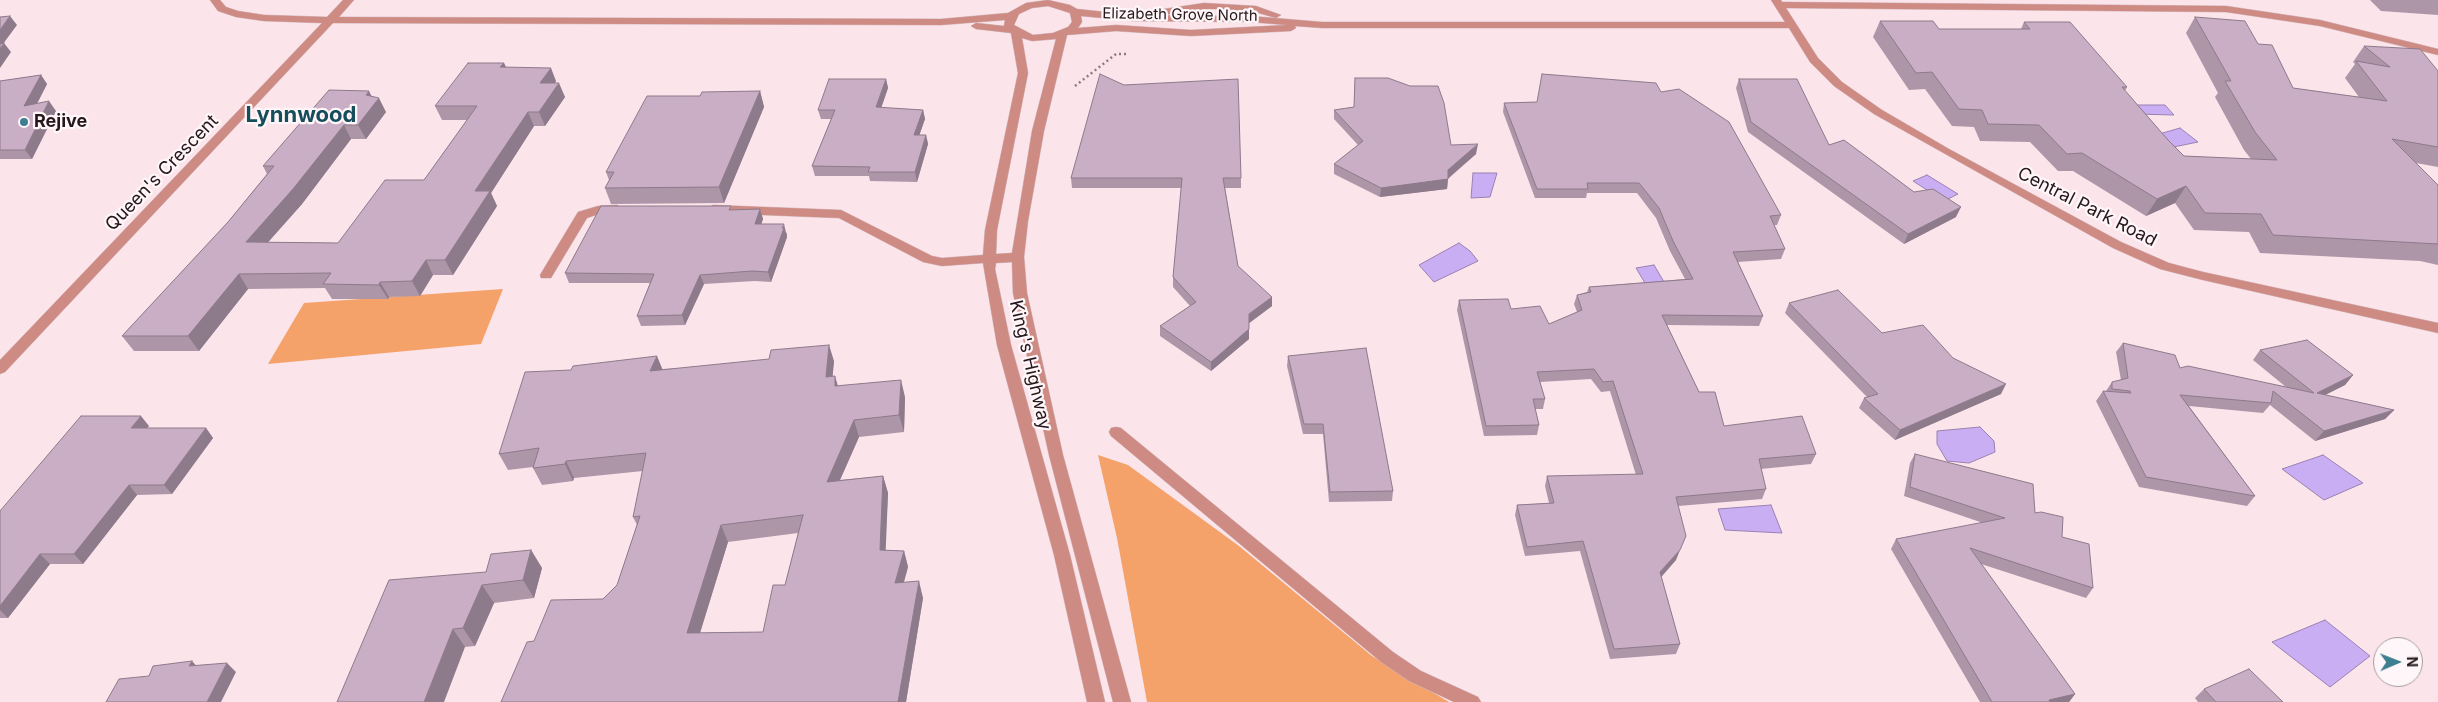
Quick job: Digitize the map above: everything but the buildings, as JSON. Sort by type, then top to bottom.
[{"type":"street","points":[[216,0],[222,9],[236,14],[264,18],[330,20],[941,22],[1011,16],[1025,4]]},
{"type":"street","name":"Queen's Crescent","points":[[0,370],[349,0]]},
{"type":"street","points":[[1777,2],[2226,10],[2313,22],[2438,52]]},
{"type":"street","name":"Central Park Road","points":[[1777,2],[1814,60],[1838,84],[1878,112],[2132,253],[2165,266],[2203,276],[2438,328]]},
{"type":"street","name":"Elizabeth Grove North","points":[[1025,4],[1048,3],[1134,18],[1291,21],[1322,25]]},
{"type":"street","name":"King's Highway","points":[[1068,6],[1077,22],[1064,33],[1036,140],[1022,221],[1018,257],[1020,293],[1056,454],[1122,702]]},
{"type":"street","name":"King's Highway","points":[[1011,16],[1009,26],[1014,31],[1023,73],[992,230],[989,259],[1004,345],[1062,555],[1096,702]]},
{"type":"street","name":"Elizabeth Grove North","points":[[941,22],[1014,31],[1032,38],[1064,33],[1126,28],[1191,33],[1322,25],[1793,25]]},
{"type":"street","points":[[697,208],[836,212],[848,216],[928,259],[954,263],[1018,257]]},
{"type":"street","points":[[546,275],[582,215],[598,210],[634,209]]},
{"type":"street","points":[[1116,432],[1387,657],[1415,676],[1472,702]]},
{"type":"path","points":[[1048,89],[1072,88],[1116,54],[1136,54]]},
{"type":"shaded area","points":[[2134,105],[2165,105],[2174,115],[2135,114]]},
{"type":"shaded area","points":[[2180,128],[2198,142],[2159,150],[2142,139]]},
{"type":"shaded area","points":[[1473,173],[1497,173],[1490,197],[1471,198]]},
{"type":"shaded area","points":[[1927,175],[1958,194],[1944,201],[1913,181]]},
{"type":"shaded area","points":[[1459,243],[1470,251],[1478,261],[1434,282],[1419,265]]},
{"type":"shaded area","points":[[1654,265],[1679,307],[1660,308],[1636,268]]},
{"type":"shaded area","points":[[503,289],[481,344],[268,364],[304,303]]},
{"type":"shaded area","points":[[1980,427],[1994,441],[1995,452],[1969,463],[1947,461],[1937,444],[1937,431]]},
{"type":"shaded area","points":[[1098,455],[1128,465],[1239,546],[1372,656],[1449,702],[1147,702],[1117,538]]},
{"type":"shaded area","points":[[2323,455],[2363,483],[2324,500],[2282,469]]},
{"type":"shaded area","points":[[1771,505],[1782,533],[1725,530],[1718,509]]},
{"type":"shaded area","points":[[2325,620],[2370,656],[2330,687],[2272,642]]},
{"type":"place","name":"Rejive","points":[[24,122]]},
{"type":"district","name":"Lynnwood","points":[[301,115]]}]
